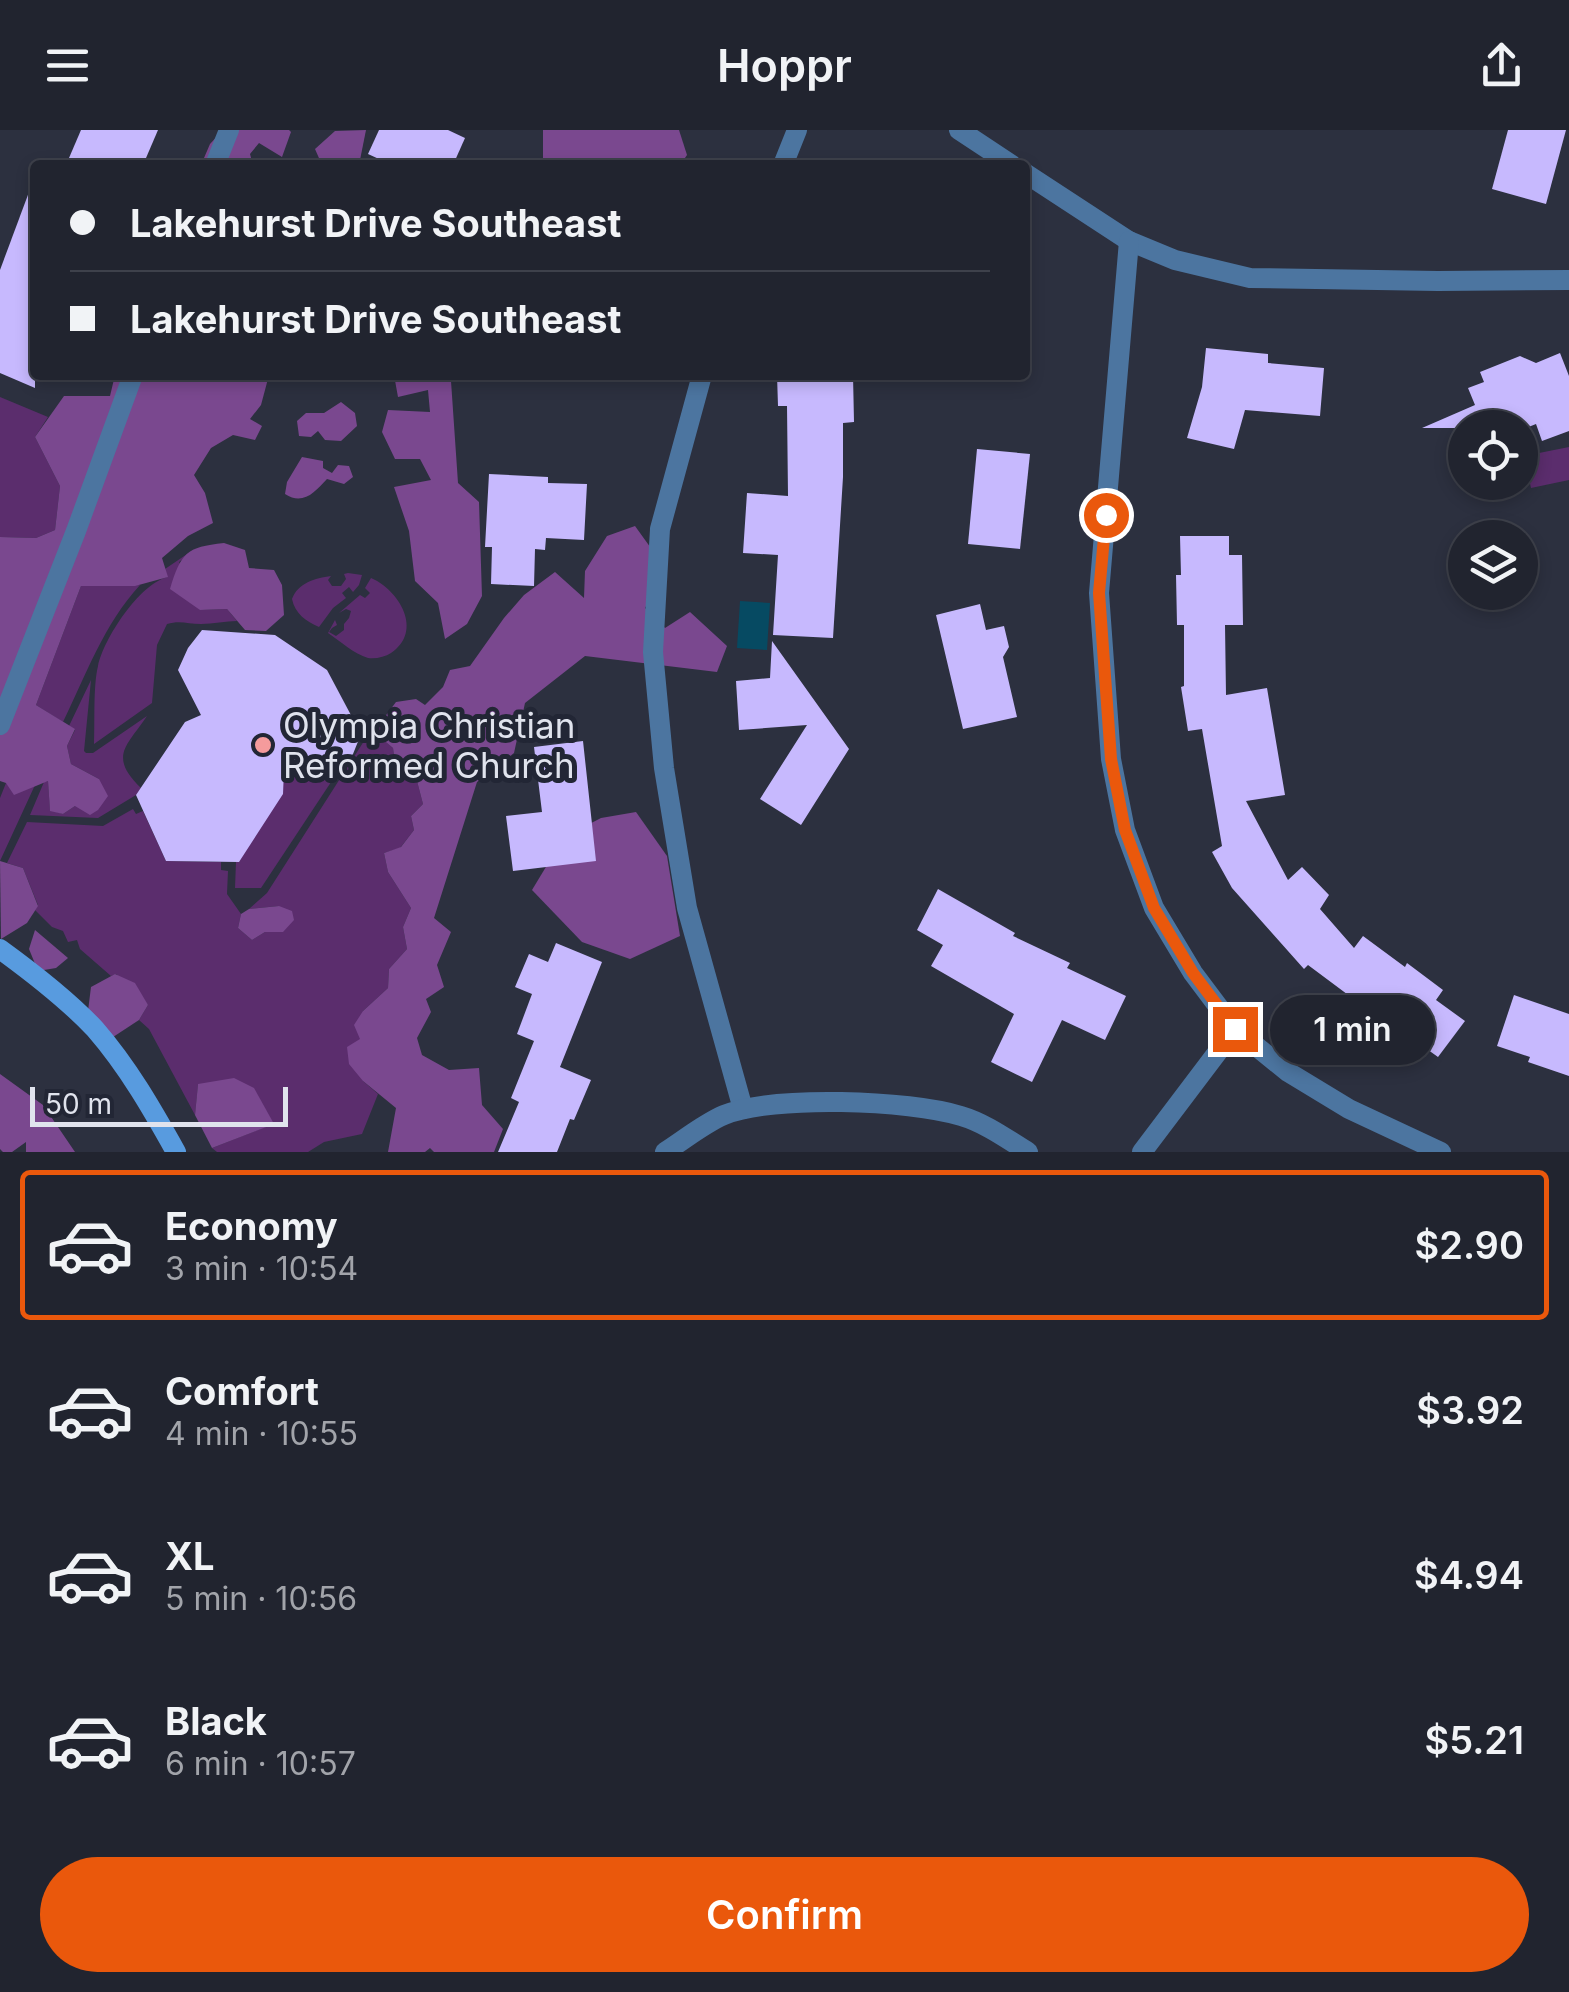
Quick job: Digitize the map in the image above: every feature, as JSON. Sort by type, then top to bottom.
[{"type":"street","points":[[217,160],[230,130]]},
{"type":"street","points":[[786,160],[798,130]]},
{"type":"street","points":[[959,130],[1004,160]]},
{"type":"street","points":[[1030,176],[1129,241],[1174,260],[1250,278],[1569,280]]},
{"type":"street","points":[[1129,241],[1099,593],[1111,759],[1125,830],[1154,908],[1193,973],[1235,1029],[1288,1072],[1349,1109],[1441,1152]]},
{"type":"street","points":[[0,724],[131,380]]},
{"type":"street","points":[[701,380],[660,528],[653,652],[664,768],[687,908],[743,1109]]},
{"type":"street","points":[[0,949],[94,1028],[140,1088],[176,1152]]},
{"type":"street","points":[[1142,1152],[1235,1029]]},
{"type":"street","points":[[665,1152],[721,1116],[743,1109],[797,1104],[917,1106],[963,1116],[1028,1152]]},
{"type":"shaded area","points":[[223,130],[291,132],[282,157],[259,143],[250,154],[252,160],[203,160],[210,144]]},
{"type":"shaded area","points":[[366,130],[360,160],[320,160],[315,149],[335,131]]},
{"type":"shaded area","points":[[543,130],[679,130],[687,155],[684,160],[543,160]]},
{"type":"shaded area","points":[[114,380],[268,380],[261,405],[250,419],[262,426],[255,440],[233,435],[211,448],[194,475],[205,493],[213,523],[188,536],[162,558],[168,577],[135,586],[81,586],[36,705],[75,729],[67,746],[71,764],[99,779],[108,796],[90,815],[75,806],[63,814],[50,811],[48,781],[14,795],[0,781],[0,537],[36,538],[55,530],[60,486],[35,437],[64,396],[110,396]]},
{"type":"shaded area","points":[[395,380],[454,380],[451,381],[458,483],[479,502],[482,596],[467,624],[445,639],[438,603],[415,581],[409,531],[394,487],[431,480],[420,459],[395,459],[382,432],[388,410],[430,412],[428,390],[398,397]]},
{"type":"shaded area","points":[[0,397],[48,417],[35,437],[60,486],[55,530],[36,538],[0,537]]},
{"type":"shaded area","points":[[341,402],[355,413],[357,426],[341,441],[325,440],[318,431],[311,437],[299,436],[297,421],[306,413],[324,413]]},
{"type":"shaded area","points":[[1569,447],[1569,480],[1538,487],[1538,453]]},
{"type":"shaded area","points":[[302,457],[323,461],[323,468],[332,473],[338,465],[349,466],[353,477],[344,484],[327,479],[308,496],[291,497],[285,494],[287,482]]},
{"type":"shaded area","points":[[635,526],[666,569],[645,608],[665,628],[690,612],[727,646],[717,672],[585,656],[525,703],[514,753],[477,782],[434,918],[451,932],[437,965],[444,987],[426,999],[431,1012],[417,1038],[422,1055],[449,1070],[479,1068],[482,1105],[503,1129],[494,1152],[434,1152],[430,1148],[425,1152],[388,1152],[396,1108],[349,1064],[347,1047],[360,1039],[354,1025],[388,988],[389,969],[407,949],[403,927],[411,908],[388,872],[384,853],[401,847],[414,830],[411,816],[423,804],[417,781],[396,769],[393,748],[381,738],[381,722],[396,702],[416,699],[425,705],[443,687],[450,670],[470,666],[524,595],[555,572],[584,598],[585,571],[607,536]]},
{"type":"shaded area","points":[[224,543],[245,550],[249,568],[274,570],[282,585],[284,615],[266,631],[245,630],[227,609],[200,610],[170,589],[187,554]]},
{"type":"shaded area","points":[[196,548],[179,562],[200,610],[227,609],[237,621],[167,624],[157,645],[152,703],[94,744],[96,674],[107,641],[134,601],[167,577],[165,569]]},
{"type":"shaded area","points":[[344,574],[362,575],[359,585],[353,592],[349,587],[342,593],[346,598],[319,627],[298,613],[292,599],[303,585],[331,576],[328,580],[332,586],[341,586],[346,579]]},
{"type":"shaded area","points":[[371,578],[391,592],[407,623],[401,644],[383,657],[368,658],[328,633],[335,620],[337,625],[329,632],[336,636],[344,630],[351,611],[339,613],[360,595],[365,598],[370,593],[365,588]]},
{"type":"shaded area","points":[[140,585],[106,633],[63,722],[36,705],[81,586]]},
{"type":"shaded area","points":[[91,680],[84,751],[93,753],[147,716],[124,751],[123,759],[141,788],[98,818],[30,815],[44,782],[48,781],[50,810],[63,814],[99,779],[71,764],[67,746],[75,730],[69,726]]},
{"type":"shaded area","points":[[381,722],[381,738],[393,748],[396,769],[417,781],[423,804],[411,816],[414,830],[400,848],[384,853],[388,872],[411,908],[403,927],[407,949],[389,969],[388,988],[363,1011],[363,1081],[378,1094],[362,1134],[324,1142],[308,1152],[217,1152],[212,1148],[273,1124],[198,1084],[195,1115],[149,1029],[139,1020],[148,1005],[116,974],[111,976],[80,949],[77,940],[68,942],[63,931],[52,927],[35,910],[38,905],[23,868],[7,863],[27,822],[103,826],[133,809],[136,814],[143,811],[166,861],[221,862],[221,870],[228,871],[227,894],[241,914],[238,928],[252,940],[265,932],[283,932],[279,906],[249,909],[267,893],[373,727]]},
{"type":"shaded area","points":[[284,770],[337,773],[261,888],[235,888],[236,862]]},
{"type":"shaded area","points":[[6,783],[26,788],[35,785],[0,861],[0,798]]},
{"type":"shaded area","points":[[636,812],[667,856],[680,936],[630,959],[582,942],[532,890],[564,837],[601,818]]},
{"type":"shaded area","points":[[0,861],[23,868],[38,906],[27,923],[1,939]]},
{"type":"shaded area","points":[[279,906],[292,911],[294,920],[283,932],[265,932],[252,940],[238,928],[241,914],[249,909]]},
{"type":"shaded area","points":[[35,930],[68,958],[56,968],[38,971],[29,949]]},
{"type":"shaded area","points":[[115,974],[135,983],[148,1005],[139,1020],[107,1041],[87,1019],[91,987]]},
{"type":"shaded area","points":[[0,1074],[43,1105],[75,1152],[26,1152],[26,1142],[12,1152],[0,1149]]},
{"type":"shaded area","points":[[234,1078],[254,1088],[274,1124],[212,1148],[195,1115],[198,1084]]},
{"type":"water","points":[[740,601],[770,603],[767,650],[737,648]]},
{"type":"building","points":[[81,130],[158,130],[145,160],[68,160]]},
{"type":"building","points":[[379,130],[448,130],[465,138],[455,160],[381,160],[368,154]]},
{"type":"building","points":[[1508,130],[1566,130],[1546,204],[1492,189]]},
{"type":"building","points":[[30,189],[30,380],[35,380],[35,388],[0,373],[0,270]]},
{"type":"building","points":[[1206,348],[1268,354],[1268,363],[1324,368],[1320,416],[1245,410],[1234,449],[1187,438],[1202,387]]},
{"type":"building","points":[[1560,353],[1569,376],[1569,431],[1542,441],[1538,410],[1463,410],[1475,405],[1468,388],[1484,382],[1480,372],[1520,356],[1536,363]]},
{"type":"building","points":[[777,380],[853,380],[854,422],[843,423],[833,638],[773,635],[778,555],[743,553],[747,493],[788,496],[787,406],[778,406]]},
{"type":"building","points":[[1448,417],[1448,428],[1422,428]]},
{"type":"building","points":[[977,449],[1030,454],[1020,549],[968,544]]},
{"type":"building","points":[[489,474],[548,477],[548,483],[587,484],[584,540],[546,538],[545,550],[535,549],[534,586],[491,584],[492,547],[485,547]]},
{"type":"building","points":[[1180,536],[1229,536],[1229,555],[1242,555],[1243,625],[1225,625],[1226,695],[1267,688],[1285,795],[1246,801],[1288,880],[1302,867],[1329,895],[1320,909],[1354,948],[1363,936],[1443,990],[1436,1000],[1465,1021],[1438,1057],[1410,1037],[1401,1049],[1360,1019],[1367,1009],[1308,965],[1304,969],[1232,888],[1212,852],[1222,846],[1202,729],[1188,731],[1181,687],[1184,625],[1177,625],[1176,575],[1181,575]]},
{"type":"building","points":[[980,604],[986,630],[1004,626],[1009,647],[1003,657],[1017,717],[963,729],[936,615]]},
{"type":"building","name":"Olympia Christian Reformed Church","points":[[202,630],[275,635],[327,670],[361,734],[353,754],[337,773],[284,770],[283,794],[239,862],[166,861],[136,795],[185,722],[201,715],[178,670]]},
{"type":"building","points":[[772,641],[849,749],[801,825],[760,799],[807,725],[739,730],[736,681],[770,678]]},
{"type":"building","points":[[583,741],[596,861],[513,871],[506,816],[542,812],[534,747]]},
{"type":"building","points":[[938,889],[1015,933],[1013,936],[1070,963],[1067,968],[1126,996],[1105,1040],[1062,1020],[1032,1082],[991,1062],[1014,1014],[931,966],[943,945],[917,930]]},
{"type":"building","points":[[556,943],[602,962],[560,1067],[591,1080],[557,1152],[498,1152],[519,1102],[511,1098],[534,1041],[517,1034],[532,994],[515,987],[529,954],[548,962]]},
{"type":"building","points":[[1514,995],[1569,1014],[1569,1076],[1497,1046]]},
{"type":"place","name":"Olympia Christian Reformed Church","points":[[263,745]]},
{"type":"route","points":[[1106,515],[1099,593],[1111,759],[1125,830],[1154,908],[1193,973],[1235,1029]]}]
